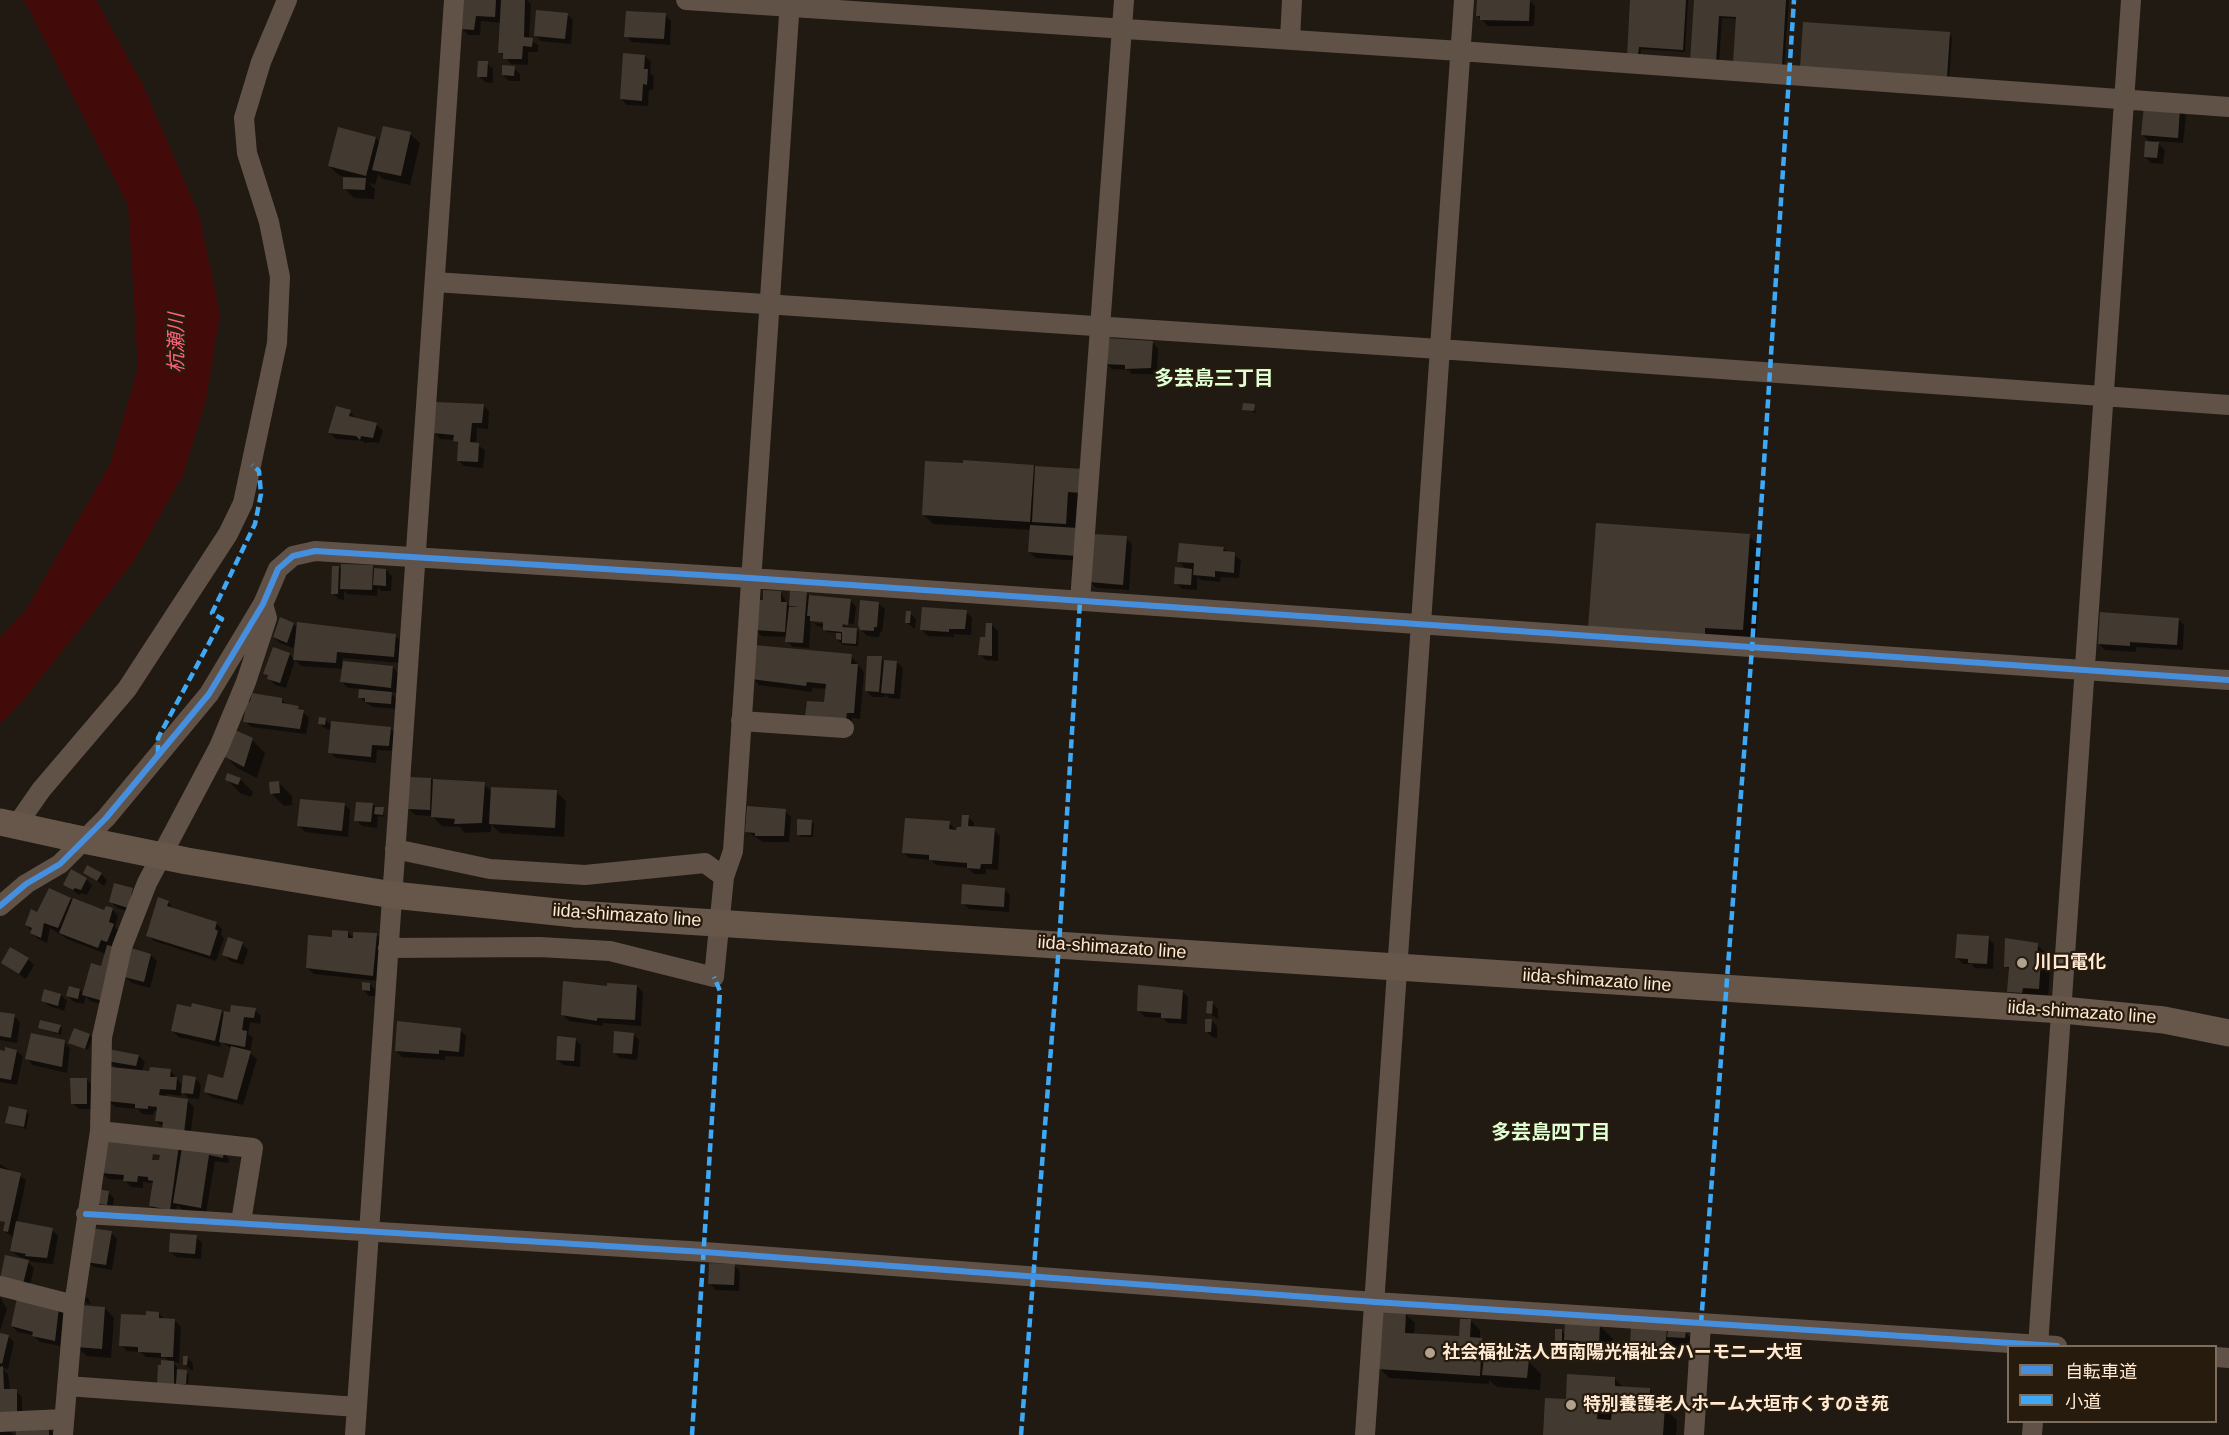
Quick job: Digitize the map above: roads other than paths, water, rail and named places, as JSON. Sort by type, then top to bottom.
[{"type":"main road","name":"iida-shimazato line","points":[[8,824],[187,861],[393,895],[576,914],[721,921],[1397,968],[2063,1010],[2164,1020],[2229,1033]]},
{"type":"street","points":[[8,824],[41,790],[127,689],[228,534],[243,502],[277,343],[280,277],[269,222],[247,153],[244,118],[261,62],[287,0]]},
{"type":"street","points":[[355,1435],[454,0]]},
{"type":"street","points":[[686,0],[790,3],[2229,107]]},
{"type":"street","points":[[1080,601],[1124,0]]},
{"type":"street","points":[[1290,39],[1292,0]]},
{"type":"street","points":[[1365,1435],[1419,624],[1464,0]]},
{"type":"street","points":[[2045,1345],[2063,1010],[2131,0]]},
{"type":"street","points":[[388,948],[539,948],[610,951],[714,977],[724,877],[733,851],[790,3]]},
{"type":"street","points":[[435,282],[1439,349],[2229,405]]},
{"type":"street","points":[[0,906],[26,884],[60,864],[106,818],[209,694],[263,604],[278,568],[293,556],[315,551],[750,578],[2229,680]]},
{"type":"street","points":[[0,1422],[63,1427],[74,1305],[100,1131],[102,1037],[122,947],[147,883],[219,747],[246,682],[267,618],[263,604]]},
{"type":"street","points":[[741,721],[844,728]]},
{"type":"street","points":[[394,849],[490,869],[585,875],[705,863],[724,877]]},
{"type":"street","points":[[100,1131],[253,1148],[241,1222]]},
{"type":"street","points":[[86,1214],[369,1229],[1375,1302],[2029,1345]]},
{"type":"street","points":[[0,1287],[74,1305]]},
{"type":"street","points":[[1694,1435],[1701,1324]]},
{"type":"street","points":[[67,1386],[357,1407]]},
{"type":"water","name":"杭瀬川","points":[[24,0],[96,0],[143,85],[199,215],[220,314],[206,400],[183,475],[134,561],[26,697],[0,724],[0,637],[26,610],[110,464],[138,368],[128,205]]},
{"type":"place","name":"川口電化","points":[[2022,963]]},
{"type":"place","name":"社会福祉法人西南陽光福祉会ハーモニー大垣","points":[[1430,1353]]},
{"type":"place","name":"特別養護老人ホーム大垣市くすのき苑","points":[[1571,1405]]},
{"type":"district","name":"多芸島三丁目","points":[[1214,379]]},
{"type":"district","name":"多芸島四丁目","points":[[1551,1133]]}]
